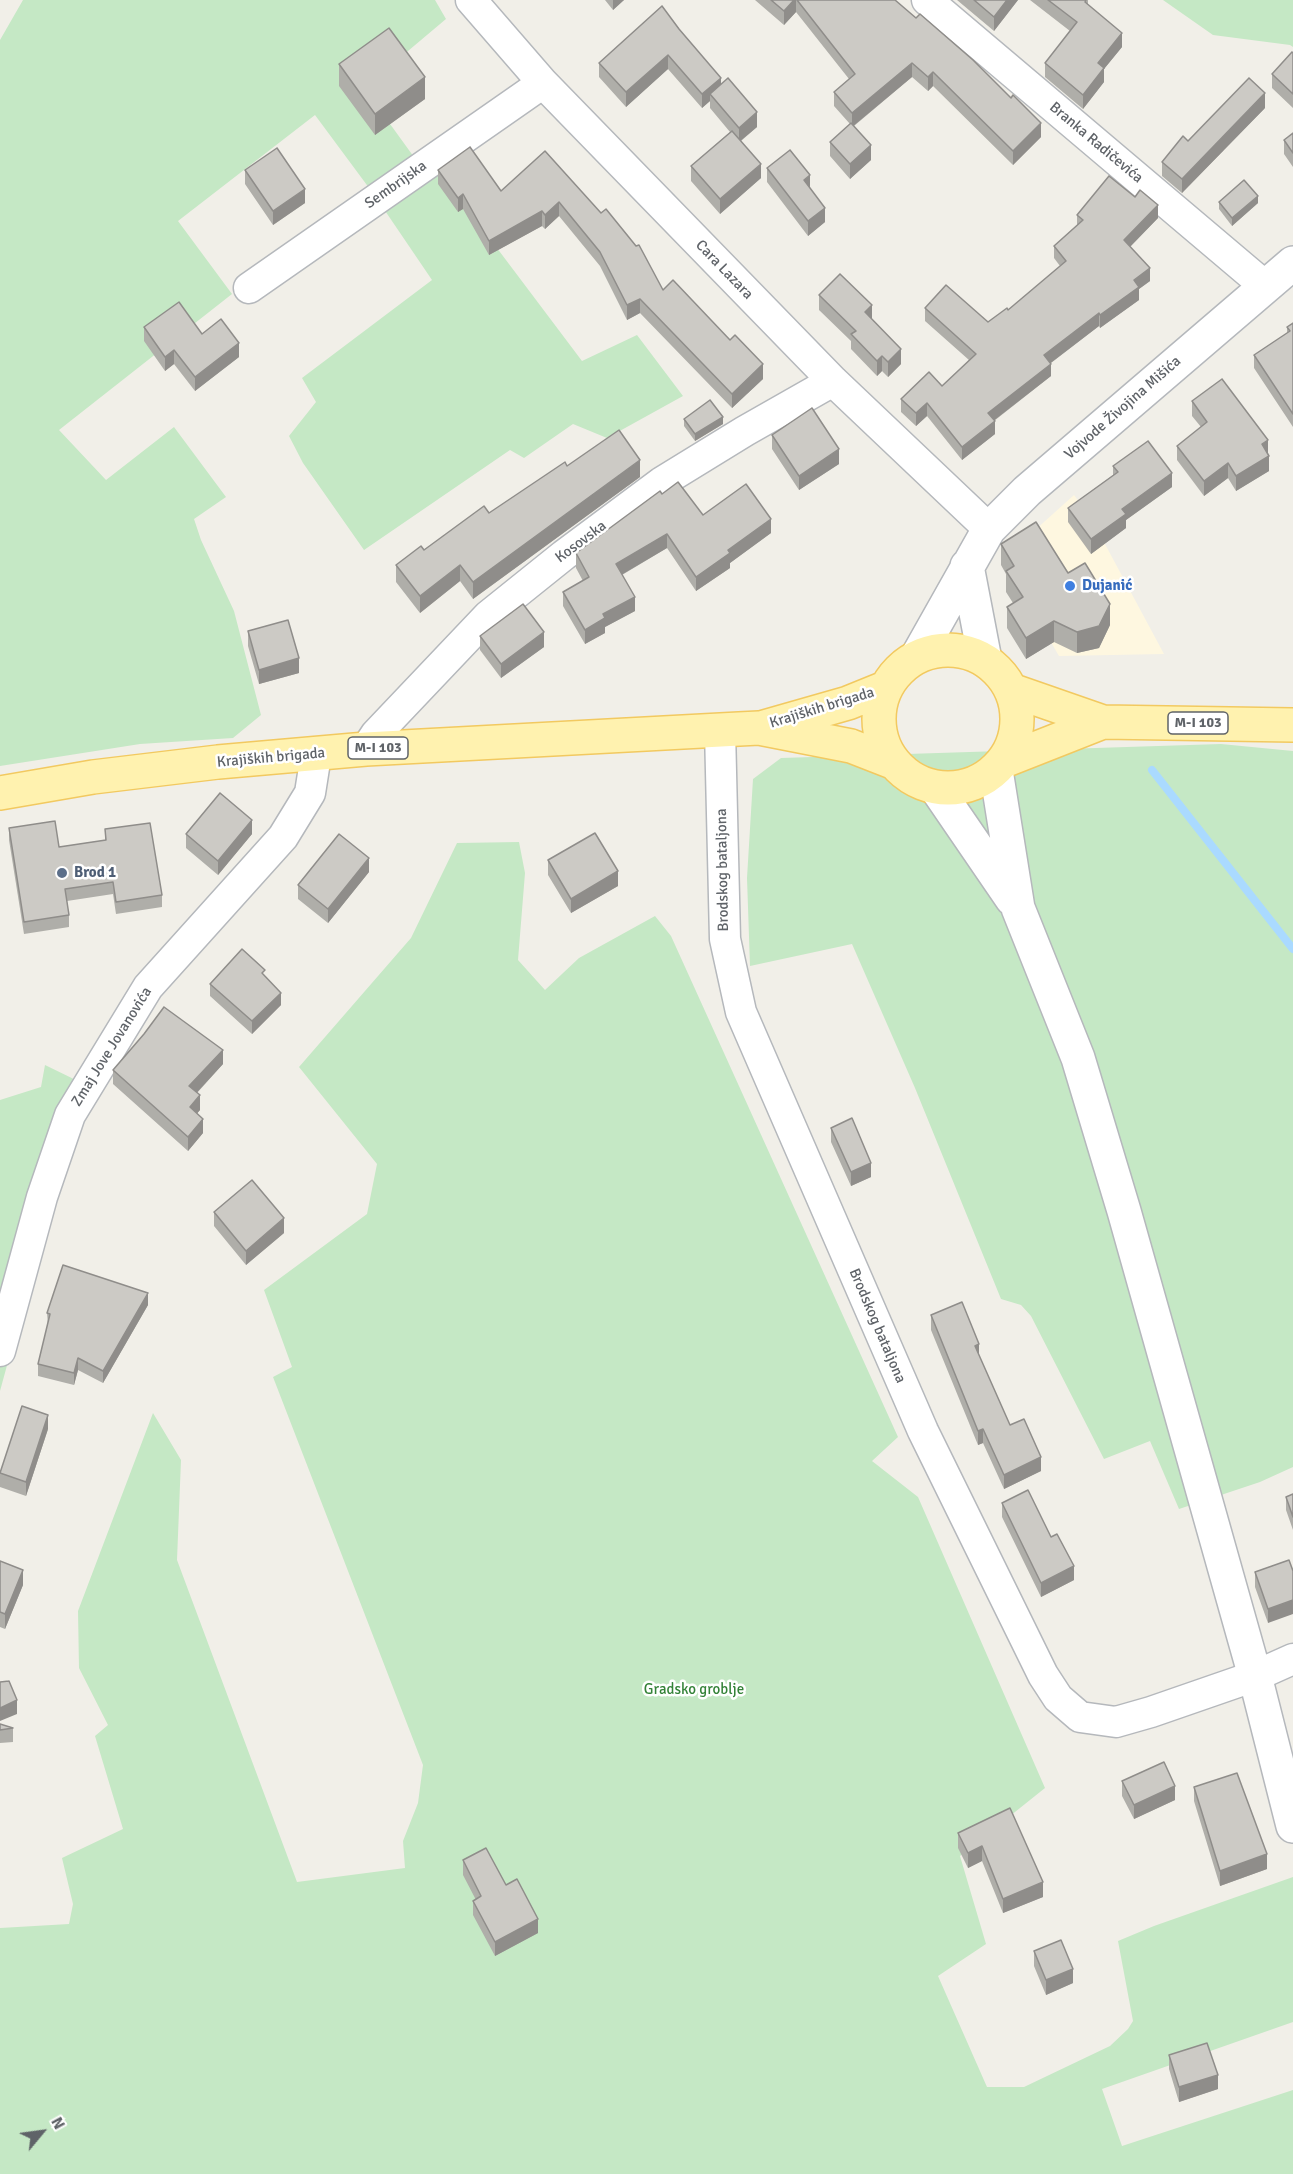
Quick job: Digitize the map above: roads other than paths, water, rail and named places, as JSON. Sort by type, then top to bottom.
[{"type":"main road","name":"M-I 103","points":[[1000,765],[1013,744],[1017,726],[1016,707],[1011,690],[999,673],[985,660],[967,652],[948,649],[918,655],[896,672],[885,688],[878,713],[881,739],[892,762],[904,774],[919,783],[936,788],[958,788],[978,782],[1000,765],[1103,722]]},
{"type":"main road","name":"Krajiških brigada","points":[[0,793],[150,770],[366,749],[759,728],[848,703],[885,688]]},
{"type":"main road","name":"M-I 103","points":[[1011,690],[1103,722],[1293,725]]},
{"type":"main road","name":"Krajiških brigada","points":[[759,728],[851,746],[892,762]]},
{"type":"street","name":"Cara Lazara","points":[[471,0],[543,83],[833,381],[989,529]]},
{"type":"street","name":"Branka Radičevića","points":[[929,0],[1264,286]]},
{"type":"street","name":"Sembrijska","points":[[249,288],[543,83]]},
{"type":"street","name":"Vojvode Živojina Mišića","points":[[918,655],[989,529],[1027,491],[1293,263]]},
{"type":"street","name":"Kosovska","points":[[366,749],[376,734],[488,616],[564,555],[662,482],[833,381]]},
{"type":"street","points":[[967,566],[985,660]]},
{"type":"street","name":"Brodskog bataljona","points":[[720,730],[725,939],[741,1012],[923,1431],[1043,1675],[1058,1698],[1080,1717],[1116,1722],[1255,1676],[1293,1659]]},
{"type":"street","name":"Zmaj Jove Jovanovića","points":[[0,1351],[42,1197],[70,1115],[148,987],[283,837],[310,793],[316,755]]},
{"type":"street","points":[[1000,765],[1018,908]]},
{"type":"street","points":[[936,788],[1018,908],[1078,1058],[1124,1211],[1255,1676],[1293,1826]]},
{"type":"waterway","points":[[1152,770],[1293,949]]},
{"type":"place","name":"Dujanić","points":[[1070,586]]},
{"type":"place","name":"Brod 1","points":[[62,873]]},
{"type":"park label","name":"Gradsko groblje","points":[[694,1690]]}]
